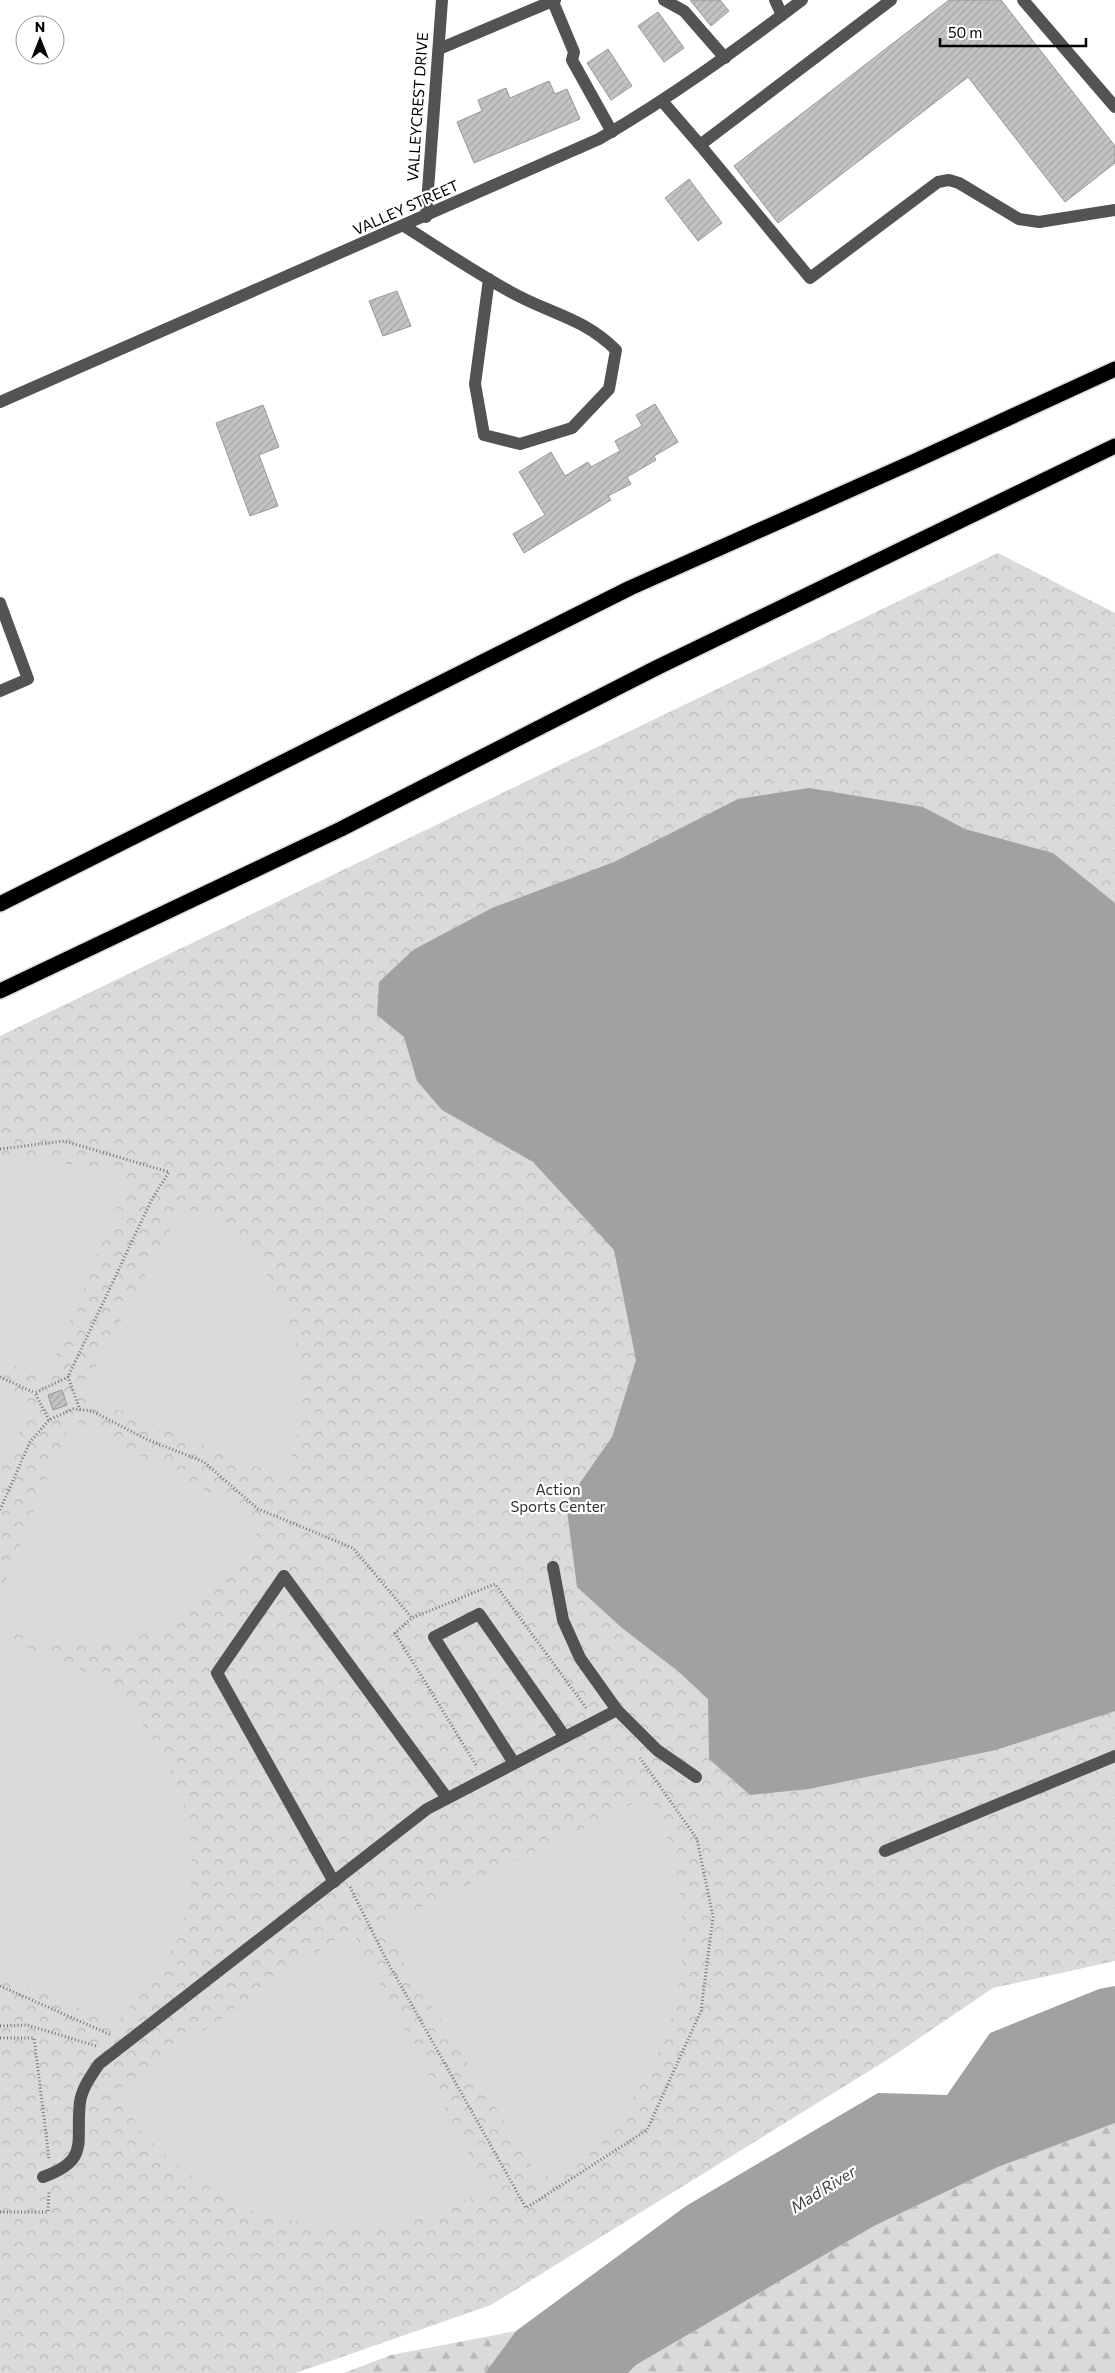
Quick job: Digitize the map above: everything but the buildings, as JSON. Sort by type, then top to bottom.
[{"type":"highway","points":[[0,904],[630,588],[915,462],[1115,369]]},
{"type":"highway","points":[[0,990],[342,829],[656,668],[1115,446]]},
{"type":"street","name":"VALLEYCREST DRIVE","points":[[426,217],[442,0]]},
{"type":"street","points":[[664,0],[684,11],[725,58]]},
{"type":"street","points":[[775,0],[782,15]]},
{"type":"street","name":"VALLEY STREET","points":[[0,402],[66,371],[572,153],[612,132],[662,101],[725,58],[802,0]]},
{"type":"street","points":[[700,145],[890,0]]},
{"type":"street","points":[[1023,0],[1115,107]]},
{"type":"street","points":[[439,49],[554,1],[574,52],[572,60],[612,132]]},
{"type":"street","points":[[662,101],[810,278],[938,182],[949,180],[959,183],[1020,219],[1039,222],[1115,210]]},
{"type":"street","points":[[404,226],[510,292],[573,318],[601,336],[616,350],[609,388],[572,428],[520,444],[484,435],[475,384],[489,279]]},
{"type":"street","points":[[0,603],[28,679],[0,691]]},
{"type":"street","points":[[553,1567],[562,1620],[580,1658],[617,1710],[657,1750],[696,1777]]},
{"type":"street","points":[[334,1882],[217,1673],[284,1576],[447,1798]]},
{"type":"street","points":[[514,1763],[434,1637],[479,1614],[565,1736]]},
{"type":"street","points":[[46,2180],[73,2160],[80,2141],[80,2102],[85,2086],[99,2064],[427,1810],[617,1710]]},
{"type":"street","points":[[885,1852],[1115,1756]]},
{"type":"path","points":[[0,1149],[64,1141],[169,1172],[152,1199],[68,1377],[35,1393]]},
{"type":"path","points":[[0,1377],[35,1393],[49,1420]]},
{"type":"path","points":[[68,1377],[80,1410]]},
{"type":"path","points":[[0,1510],[30,1442],[49,1420],[73,1409],[92,1411],[146,1439],[204,1462],[258,1509],[353,1548],[412,1618],[395,1633],[477,1764],[469,1768]]},
{"type":"path","points":[[350,1886],[387,1961],[526,2208],[648,2130],[701,2011],[713,1917],[697,1839],[635,1750]]},
{"type":"path","points":[[0,1986],[116,2037],[109,2043]]},
{"type":"path","points":[[0,2026],[27,2025],[102,2048]]},
{"type":"path","points":[[0,2038],[34,2038],[49,2162],[57,2157]]},
{"type":"path","points":[[0,2212],[48,2212],[46,2180]]},
{"type":"green space","name":"Action Sports Center","points":[[998,553],[1115,613],[1115,1961],[993,1988],[890,2058],[491,2305],[296,2373],[0,2373],[0,1036]]},
{"type":"green space","points":[[18,1160],[74,1165],[129,1178],[45,1381],[0,1358],[0,1163]]},
{"type":"green space","points":[[182,1208],[211,1220],[228,1231],[243,1245],[269,1277],[287,1314],[298,1354],[303,1394],[299,1425],[285,1478],[81,1395]]},
{"type":"green space","points":[[0,1390],[34,1404],[0,1470]]},
{"type":"green space","points":[[72,1419],[263,1522],[237,1565],[224,1581],[203,1601],[158,1629],[123,1639],[73,1642],[41,1640],[18,1634],[0,1626],[0,1594]]},
{"type":"green space","points":[[0,1641],[35,1650],[68,1663],[88,1674],[116,1695],[140,1721],[160,1751],[176,1783],[187,1817],[192,1853],[191,1888],[183,1923],[171,1951],[155,1976],[116,2023],[0,1975]]},
{"type":"green space","points":[[649,1796],[666,1834],[676,1869],[681,1905],[683,1941],[680,1976],[673,2010],[662,2044],[646,2076],[616,2120],[587,2152],[540,2179],[382,1926]]},
{"type":"green space","points":[[351,1929],[488,2190],[426,2217],[387,2227],[343,2230],[259,2214],[218,2193],[176,2164],[142,2133],[116,2091]]},
{"type":"green space","points":[[1115,2123],[1115,2373],[628,2373],[636,2365],[874,2226],[998,2167]]},
{"type":"green space","points":[[516,2331],[485,2373],[344,2373],[391,2355]]},
{"type":"water","points":[[809,788],[923,807],[965,829],[1053,853],[1115,903],[1115,1711],[996,1750],[809,1789],[750,1795],[709,1759],[708,1699],[679,1672],[622,1628],[577,1587],[566,1503],[612,1437],[636,1360],[614,1250],[533,1162],[442,1110],[417,1081],[404,1037],[377,1015],[379,982],[413,950],[492,908],[614,862],[738,799]]},
{"type":"water","name":"Mad River","points":[[1115,1986],[1115,2123],[998,2167],[874,2226],[636,2365],[628,2373],[485,2373],[516,2331],[686,2206],[878,2093],[947,2095],[990,2033],[1099,1989]]}]
